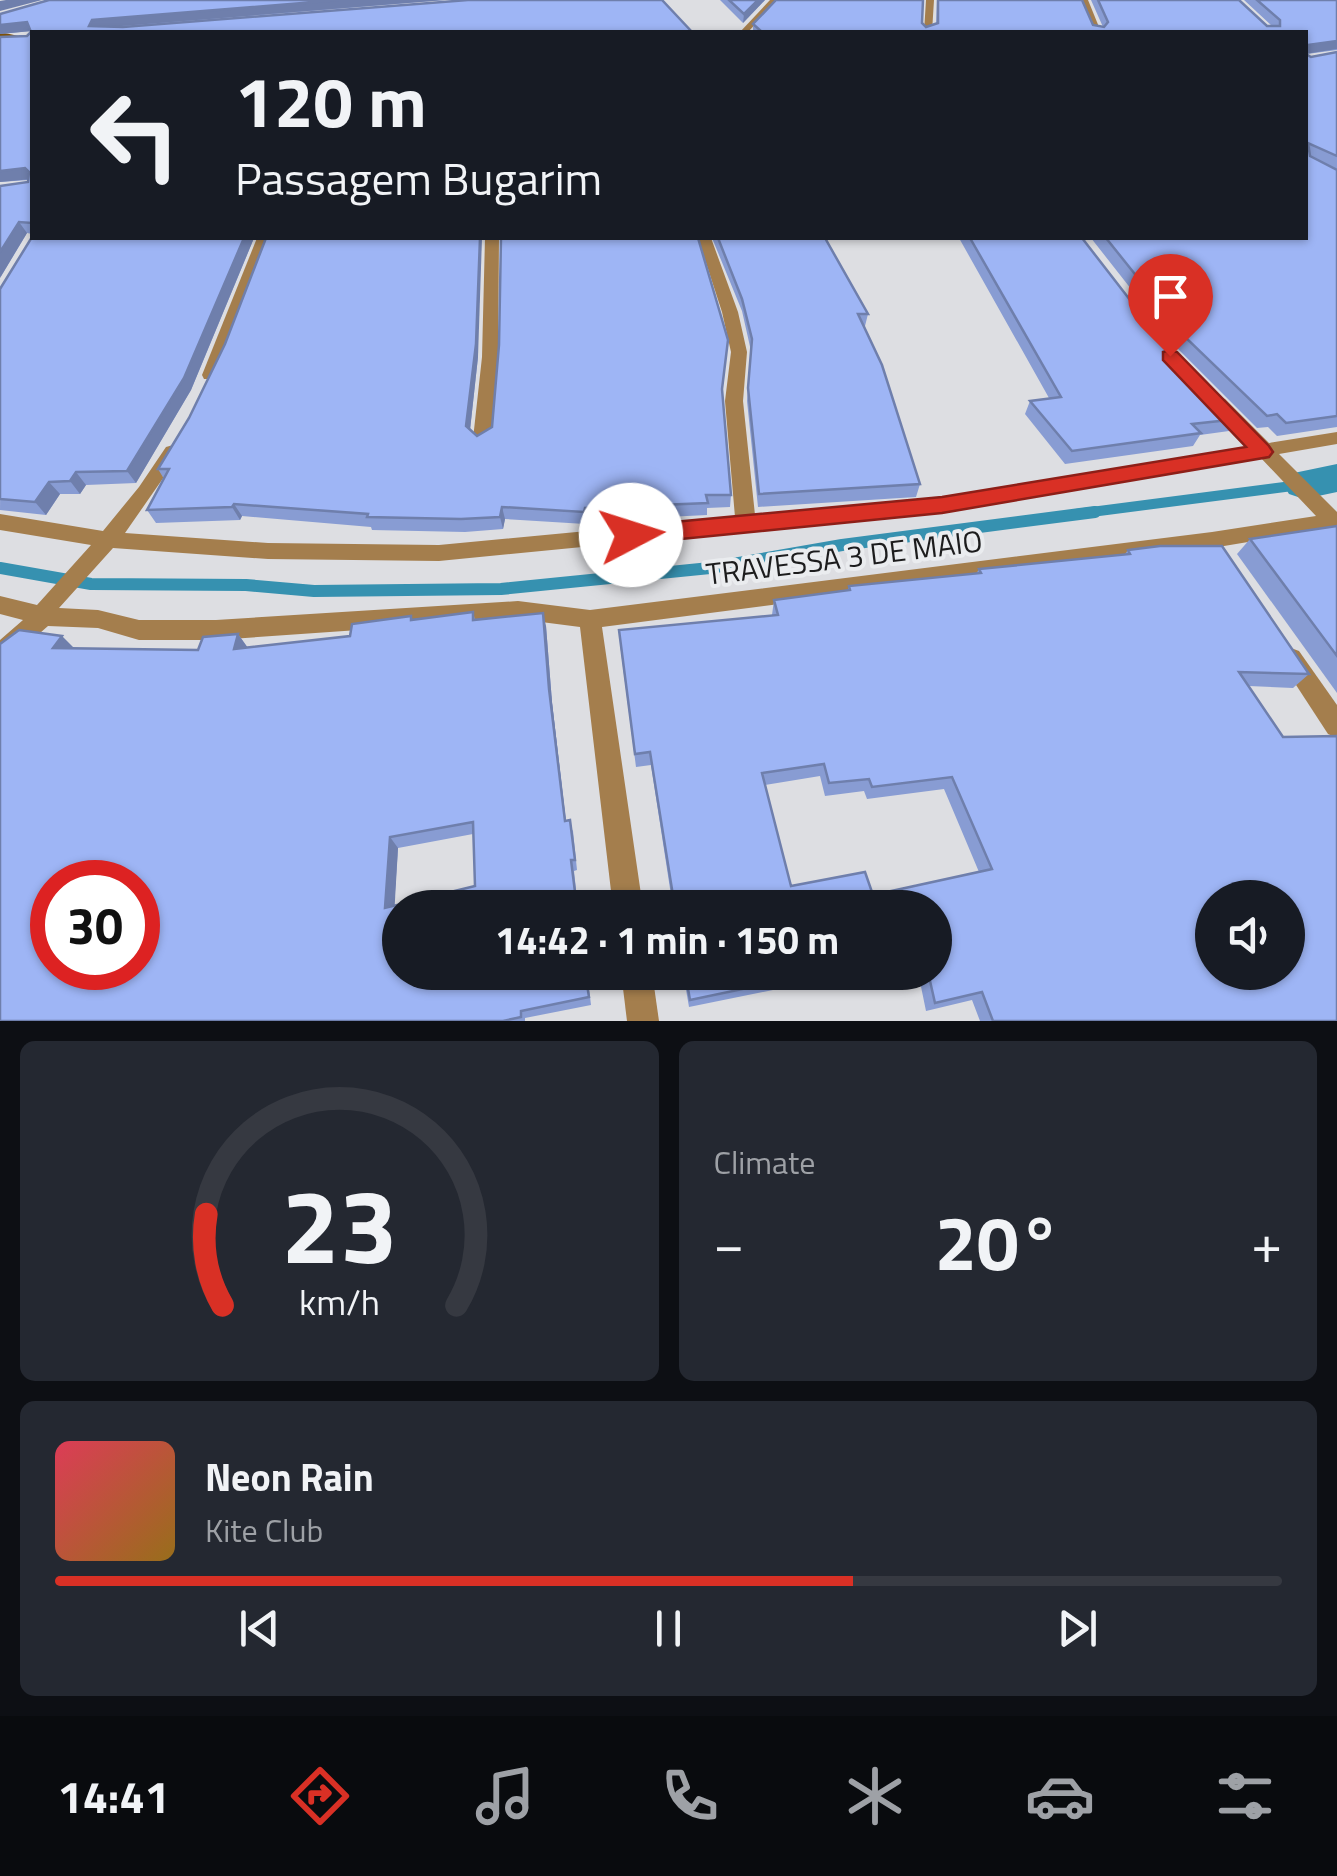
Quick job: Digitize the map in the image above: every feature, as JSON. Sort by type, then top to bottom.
[{"type":"main road","points":[[0,38],[28,38]]},
{"type":"street","points":[[746,30],[774,0]]},
{"type":"street","points":[[928,30],[930,0]]},
{"type":"street","points":[[1084,0],[1096,30]]},
{"type":"street","points":[[201,396],[227,339],[263,240]]},
{"type":"street","points":[[482,439],[490,357],[492,240]]},
{"type":"street","points":[[705,240],[730,312],[739,352],[734,401],[746,525]]},
{"type":"street","points":[[1203,387],[1262,452],[1331,517]]},
{"type":"street","points":[[0,654],[101,547],[158,476],[181,436]]},
{"type":"street","points":[[0,522],[101,547],[439,553],[942,505],[1337,438]]},
{"type":"street","name":"TRAVESSA 3 DE MAIO","points":[[0,605],[98,619],[139,630],[216,630],[518,610],[590,619],[1217,548],[1331,517]]},
{"type":"street","points":[[590,619],[626,890]]},
{"type":"street","points":[[1274,633],[1337,726]]},
{"type":"street","points":[[639,990],[643,1021]]},
{"type":"building","points":[[49,0],[339,0],[92,20],[89,26],[123,27],[468,0],[662,0],[690,30],[30,30],[27,22],[0,25],[0,14]]},
{"type":"building","points":[[729,0],[758,0],[744,14]]},
{"type":"building","points":[[776,0],[923,0],[922,23],[926,27],[938,23],[938,0],[1082,0],[1093,25],[1104,27],[1108,22],[1098,0],[1239,0],[1267,26],[1280,26],[1280,20],[1257,0],[1337,0],[1337,41],[1308,45],[1308,30],[760,30],[753,24]]},
{"type":"building","points":[[30,33],[30,223],[19,222],[0,252],[0,186],[28,182],[29,172],[25,168],[0,171],[0,37]]},
{"type":"building","points":[[1337,52],[1337,156],[1308,143],[1308,55]]},
{"type":"building","points":[[1308,143],[1310,156],[1337,170],[1337,416],[1286,423],[1277,414],[1267,416],[1186,338],[1108,240],[1308,240]]},
{"type":"building","points":[[30,240],[243,240],[184,378],[127,471],[76,472],[70,481],[49,482],[35,502],[0,499],[0,289]]},
{"type":"building","points":[[265,240],[480,240],[476,344],[466,426],[477,436],[492,427],[499,345],[501,240],[699,240],[728,340],[722,389],[731,495],[706,495],[708,503],[585,508],[584,512],[502,507],[500,517],[461,519],[367,517],[368,514],[234,504],[147,510],[169,469],[158,469],[189,418],[225,344]]},
{"type":"building","points":[[719,240],[826,240],[868,314],[858,314],[882,365],[920,484],[759,494],[748,388],[752,339],[742,299]]},
{"type":"building","points":[[971,240],[1084,240],[1168,349],[1238,419],[1192,424],[1201,433],[1072,451],[1030,401],[1061,397]]},
{"type":"building","points":[[1337,526],[1337,656],[1250,539]]},
{"type":"building","points":[[1160,546],[1222,546],[1309,674],[1239,672],[1283,737],[1337,736],[1337,1021],[993,1021],[982,992],[935,1003],[932,990],[952,990],[952,890],[896,890],[992,869],[952,777],[872,787],[869,779],[829,783],[824,764],[762,773],[791,886],[865,872],[871,890],[672,890],[650,752],[635,754],[619,630],[778,615],[774,600],[850,590],[849,586],[1130,554],[1128,550]]},
{"type":"building","points":[[473,612],[473,620],[543,613],[565,821],[570,820],[575,860],[571,860],[575,890],[459,890],[475,886],[473,822],[390,837],[386,890],[382,890],[382,990],[588,990],[589,997],[521,1011],[521,1017],[503,1021],[0,1021],[0,644],[19,630],[62,636],[53,648],[198,650],[203,637],[238,634],[234,649],[350,636],[352,624],[411,616],[411,620]]},
{"type":"building","points":[[688,990],[738,990],[690,1000]]},
{"type":"waterway","points":[[1304,484],[1337,478]]},
{"type":"waterway","points":[[1076,514],[1300,485]]},
{"type":"waterway","points":[[0,568],[91,584],[246,585],[314,591],[501,589],[710,568],[842,545],[1095,512]]},
{"type":"route","points":[[631,535],[942,505],[1262,452],[1170,356]]}]
